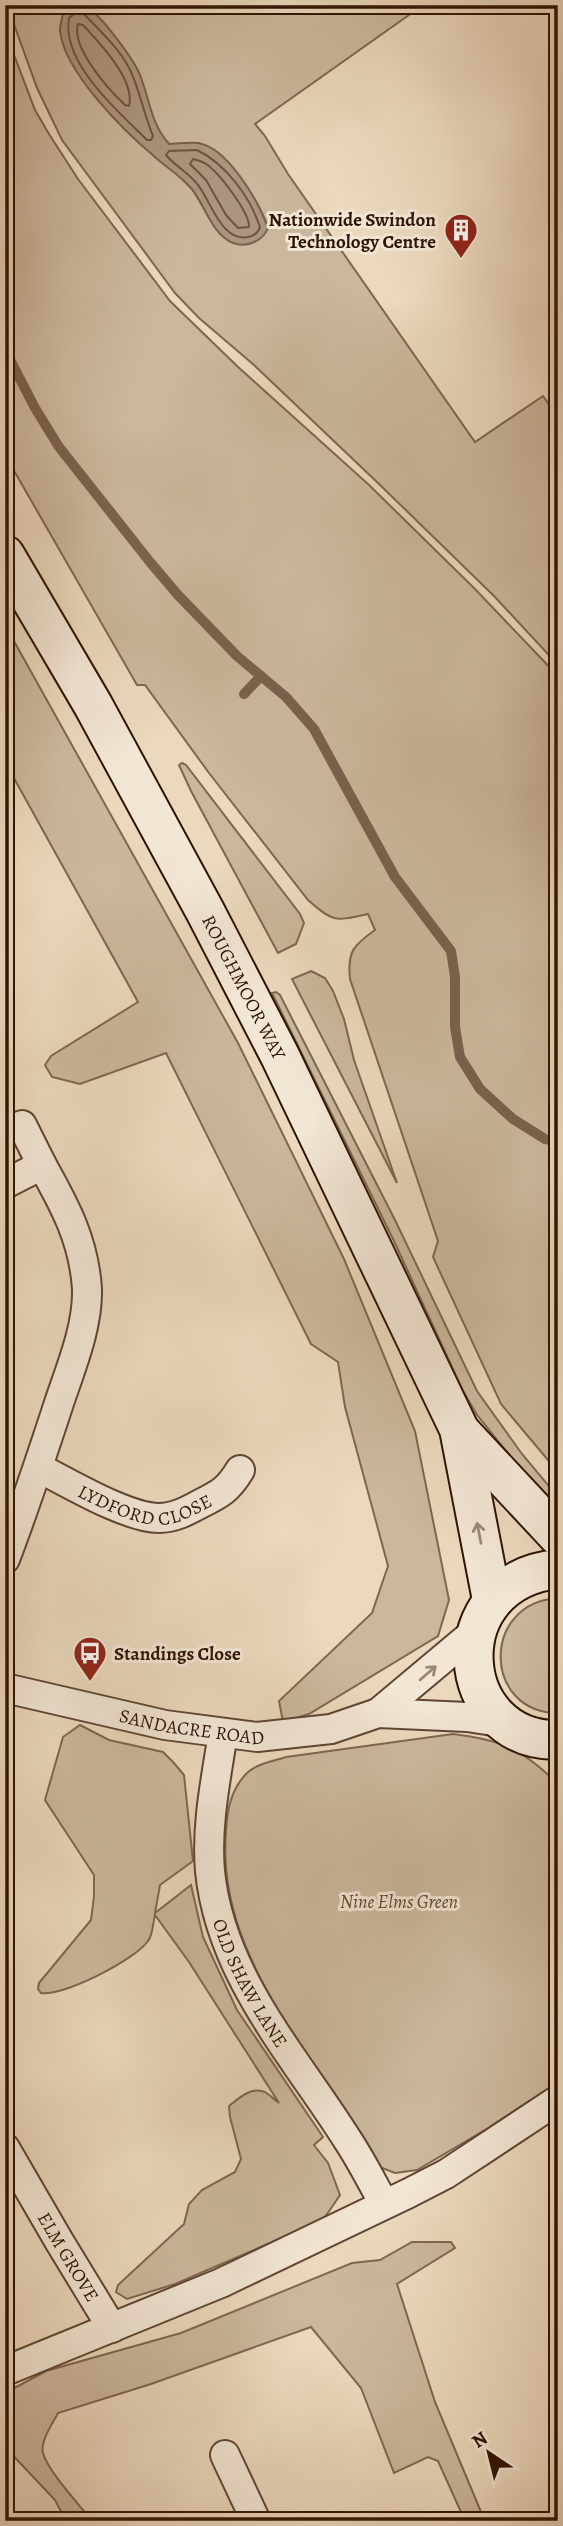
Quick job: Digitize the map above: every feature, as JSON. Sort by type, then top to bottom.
[{"type":"main road","name":"ROUGHMOOR WAY","points":[[5,555],[93,705],[211,923],[315,1127],[459,1429],[558,1536]]},
{"type":"main road","name":"ROUGHMOOR WAY","points":[[459,1429],[484,1615],[473,1644],[473,1667],[479,1689],[491,1708],[541,1739]]},
{"type":"main road","points":[[484,1615],[510,1583],[532,1573],[558,1569]]},
{"type":"street","points":[[5,1559],[39,1468],[81,1334],[87,1291],[84,1265],[73,1222],[22,1125]]},
{"type":"street","points":[[5,1184],[42,1165]]},
{"type":"street","name":"LYDFORD CLOSE","points":[[39,1468],[117,1506],[160,1518],[185,1512],[225,1492],[240,1470]]},
{"type":"street","name":"SANDACRE ROAD","points":[[378,1713],[484,1615]]},
{"type":"street","name":"SANDACRE ROAD","points":[[5,1688],[165,1725],[223,1734],[257,1737],[331,1729],[378,1713],[467,1717],[541,1739]]},
{"type":"street","name":"OLD SHAW LANE","points":[[223,1734],[211,1815],[210,1872],[218,1911],[231,1952],[261,2011],[347,2139],[384,2204]]},
{"type":"street","points":[[5,2371],[252,2269],[446,2174],[558,2100]]},
{"type":"street","name":"ELM GROVE","points":[[5,2148],[112,2328]]},
{"type":"street","points":[[225,2455],[256,2521]]},
{"type":"green space","points":[[7,5],[75,5],[63,14],[60,30],[65,49],[89,89],[155,157],[193,190],[206,212],[268,228],[256,201],[240,180],[221,162],[199,143],[169,144],[158,132],[140,75],[88,7],[81,5],[423,5],[255,124],[475,442],[543,396],[558,417],[558,665],[494,596],[378,483],[175,293],[62,140],[37,88]]},
{"type":"green space","points":[[5,31],[35,110],[49,134],[78,179],[170,301],[237,366],[368,484],[475,589],[558,676],[558,1472],[501,1404],[433,1257],[438,1241],[350,979],[351,955],[362,940],[375,930],[368,914],[335,918],[308,900],[209,773],[145,685],[137,685],[5,455]]},
{"type":"green space","points":[[5,625],[238,1043],[344,1259],[415,1431],[449,1600],[438,1636],[309,1714],[283,1722],[279,1701],[372,1613],[388,1566],[345,1407],[338,1362],[311,1344],[166,1053],[80,1084],[52,1077],[45,1065],[51,1056],[138,1002],[5,762]]},
{"type":"green space","points":[[182,763],[300,914],[304,923],[296,944],[278,953],[191,791],[179,765]]},
{"type":"green space","points":[[311,971],[325,978],[333,991],[397,1183],[292,979]]},
{"type":"green space","points":[[272,993],[280,995],[395,1220],[477,1391],[522,1454],[558,1497],[558,1515],[477,1415],[462,1389],[394,1241]]},
{"type":"green space","points":[[558,1598],[558,1713],[533,1708],[515,1696],[504,1678],[501,1657],[504,1637],[515,1618],[533,1604]]},
{"type":"green space","points":[[80,1725],[109,1740],[163,1752],[184,1775],[193,1861],[160,1885],[155,1913],[191,1885],[203,1937],[237,2010],[323,2137],[314,2145],[328,2163],[340,2195],[323,2220],[175,2284],[127,2299],[116,2292],[118,2285],[184,2224],[189,2204],[202,2190],[235,2172],[241,2159],[229,2106],[255,2091],[265,2092],[279,2103],[189,1962],[155,1915],[150,1938],[129,1958],[98,1976],[65,1989],[41,1993],[38,1989],[39,1983],[91,1920],[94,1875],[45,1800],[63,1737]]},
{"type":"green space","name":"Nine Elms Green","points":[[453,1734],[485,1739],[511,1748],[533,1762],[558,1784],[558,2082],[490,2127],[417,2170],[395,2173],[369,2163],[258,1974],[236,1920],[229,1892],[226,1862],[227,1815],[242,1779],[251,1770],[265,1763],[286,1757]]},
{"type":"green space","points":[[412,2242],[451,2242],[455,2248],[397,2284],[435,2402],[484,2519],[465,2521],[438,2461],[428,2457],[394,2473],[361,2388],[311,2327],[151,2384],[58,2413],[45,2438],[43,2453],[58,2479],[92,2521],[66,2521],[55,2500],[5,2447],[5,2393],[46,2371],[181,2333],[352,2263],[380,2260]]},
{"type":"water","points":[[75,5],[92,11],[124,48],[137,68],[154,119],[169,144],[197,143],[208,146],[230,164],[249,190],[268,228],[258,240],[244,245],[225,239],[187,184],[142,146],[97,100],[72,64],[60,30],[63,14]]},
{"type":"waterway","points":[[5,350],[59,447],[150,562],[237,656],[286,697],[314,729],[395,877],[451,951],[455,977],[455,1027],[460,1057],[480,1089],[513,1119],[545,1139],[558,1142]]},
{"type":"waterway","points":[[244,694],[261,676]]},
{"type":"place","name":"Nationwide Swindon Technology Centre","points":[[461,260]]},
{"type":"place","name":"Standings Close","points":[[90,1683]]}]
